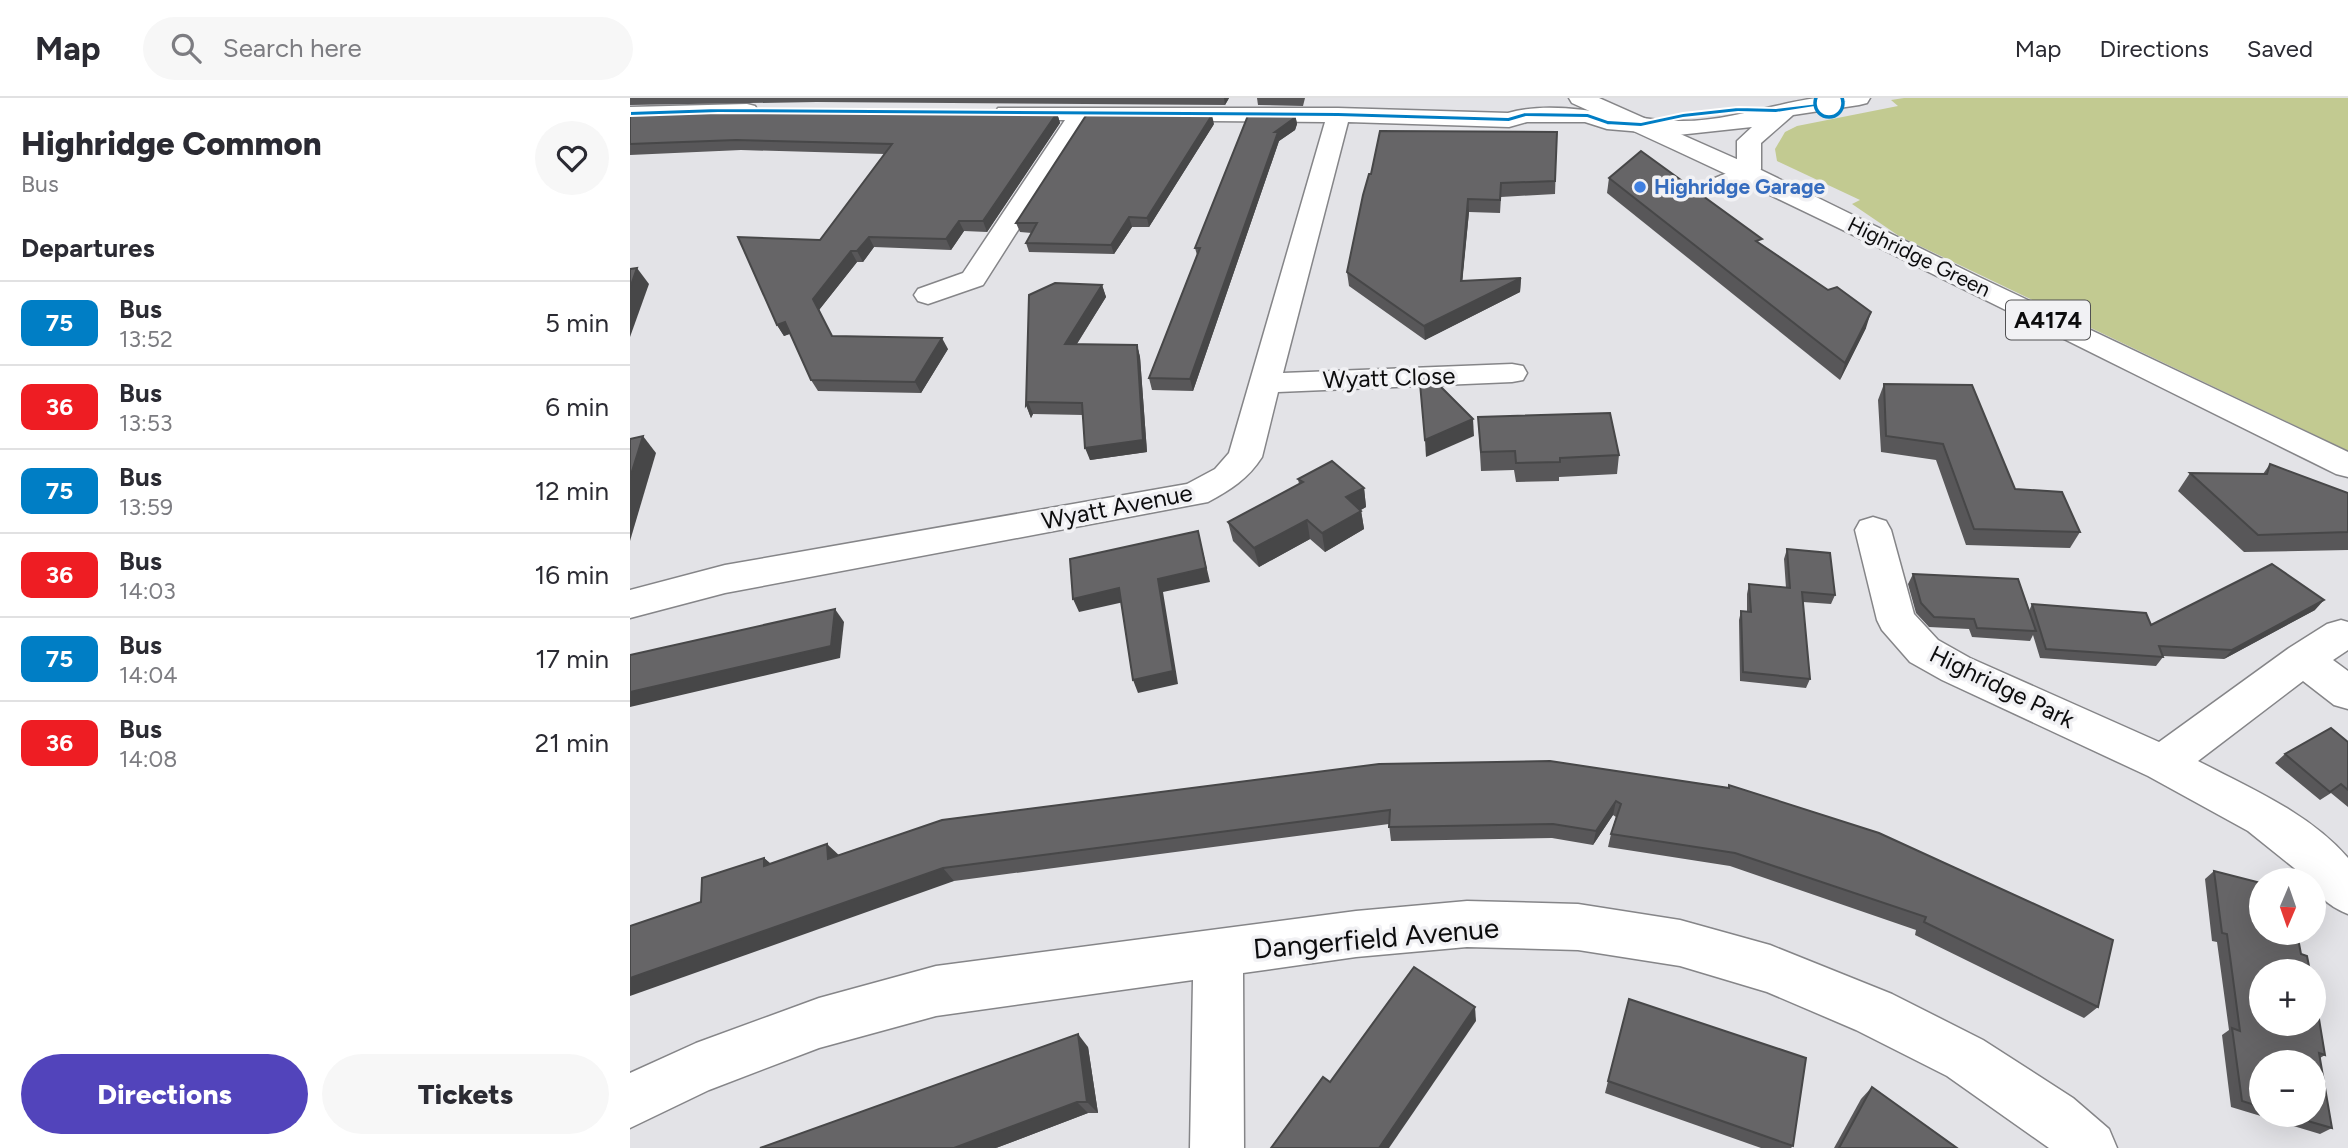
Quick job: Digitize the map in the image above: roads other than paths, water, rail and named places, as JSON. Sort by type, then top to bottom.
[{"type":"main road","name":"A4174","points":[[1580,98],[1641,124]]},
{"type":"main road","points":[[983,113],[1338,115],[1509,120],[1526,129],[1597,130],[1607,122],[1678,128],[1706,127],[1748,121],[1782,110],[1859,98]]},
{"type":"main road","points":[[630,114],[664,105],[774,111]]},
{"type":"main road","points":[[1719,185],[1748,173],[1751,164],[1748,154],[1749,141],[1782,110]]},
{"type":"main road","points":[[929,295],[973,279],[1081,113]]},
{"type":"main road","name":"Wyatt Avenue","points":[[630,604],[725,579],[1196,494],[1227,477],[1245,457],[1338,115]]},
{"type":"main road","name":"Highridge Green","points":[[1641,124],[1748,173],[2348,466]]},
{"type":"main road","name":"Wyatt Close","points":[[1266,383],[1512,373]]},
{"type":"main road","name":"Highridge Park","points":[[1872,530],[1896,620],[1924,651],[1956,669],[2163,763],[2264,817],[2321,860],[2348,892]]},
{"type":"main road","points":[[2163,763],[2303,659],[2341,635]]},
{"type":"main road","points":[[2303,659],[2348,693]]},
{"type":"main road","name":"Dangerfield Avenue","points":[[630,1101],[696,1069],[818,1023],[936,991],[1356,934],[1467,924],[1578,927],[1680,943],[1770,969],[1874,1012],[1965,1058],[2054,1117],[2091,1148]]},
{"type":"main road","points":[[1217,1148],[1218,953]]},
{"type":"place","name":"Highridge Garage","points":[[1640,187]]}]
